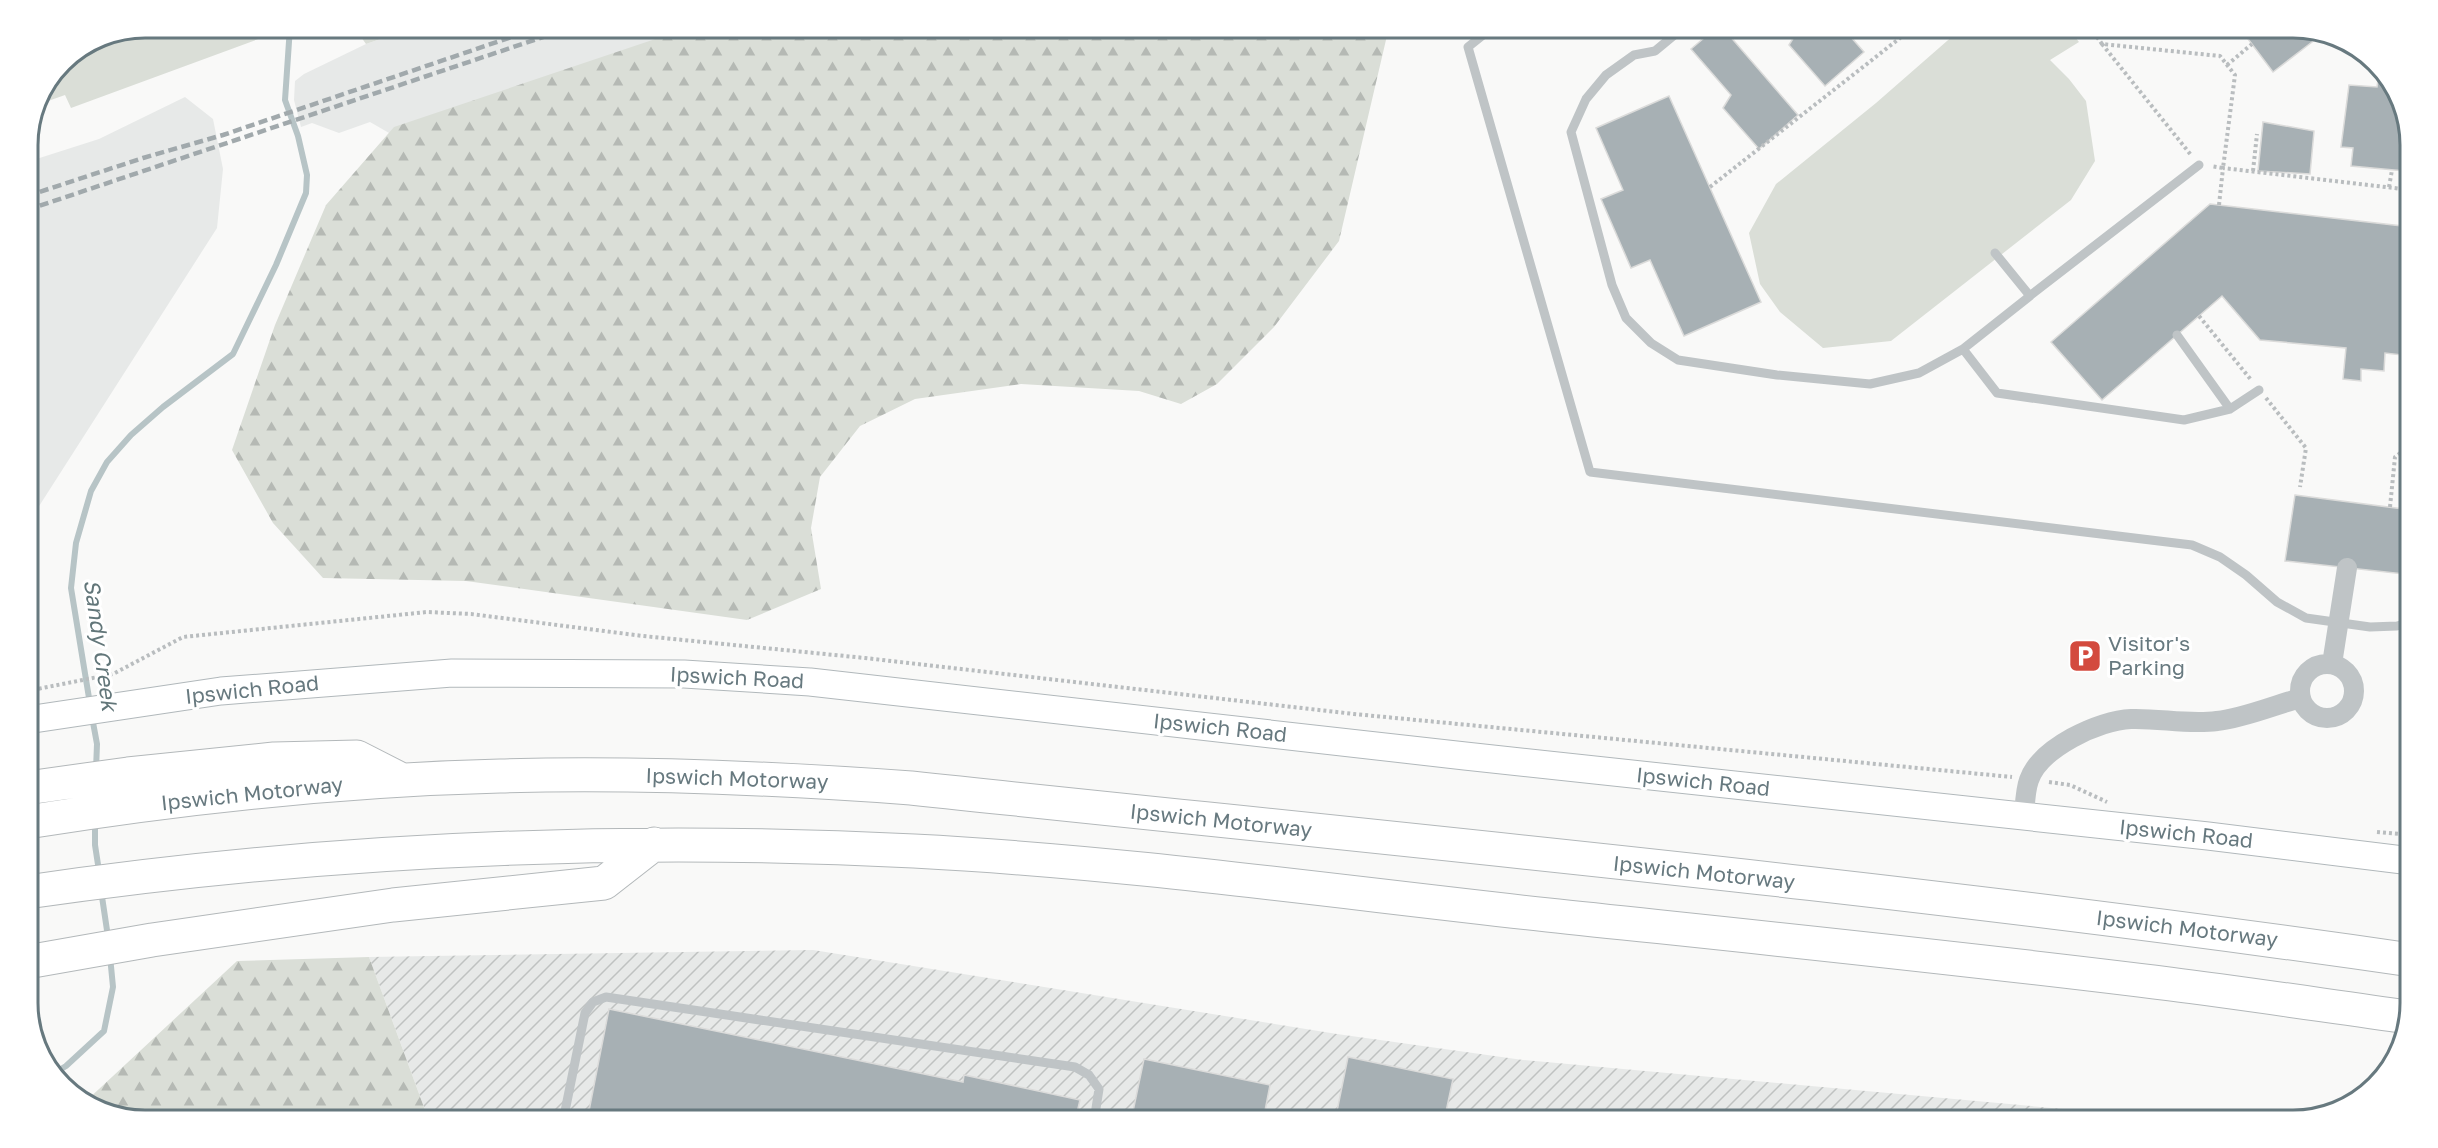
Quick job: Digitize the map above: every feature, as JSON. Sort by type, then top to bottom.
[{"type":"highway","points":[[38,787],[128,774],[274,759],[357,757],[402,780]]},
{"type":"highway","name":"Ipswich Motorway","points":[[38,820],[252,792],[402,780],[501,776],[656,775],[775,778],[911,788],[1891,893],[2100,918],[2400,959]]},
{"type":"highway","points":[[38,960],[152,940],[393,905],[603,883],[654,844]]},
{"type":"highway","points":[[43,890],[273,862],[490,847],[654,844],[865,849],[1036,860],[1333,890],[2091,975],[2400,1016]]},
{"type":"street","points":[[2332,664],[2347,568]]},
{"type":"street","points":[[2332,664],[2341,668],[2349,675],[2353,683],[2353,700],[2348,708],[2334,717],[2325,718],[2307,708],[2301,698],[2302,679],[2316,666],[2332,664]]},
{"type":"street","name":"Ipswich Road","points":[[38,718],[121,704],[221,691],[452,672],[684,674],[810,682],[2208,836],[2400,860]]},
{"type":"street","points":[[2024,816],[2029,780],[2039,764],[2054,750],[2078,734],[2104,724],[2129,719],[2187,723],[2219,721],[2301,698]]},
{"type":"lane","points":[[1479,38],[1468,47],[1590,472],[2192,545],[2220,557],[2246,575],[2277,603],[2306,618],[2370,627],[2400,625]]},
{"type":"lane","points":[[1671,38],[1655,51],[1634,55],[1606,75],[1586,99],[1572,132],[1612,285],[1626,318],[1651,343],[1678,360],[1777,375],[1870,384],[1918,373],[1963,349],[2199,165]]},
{"type":"lane","points":[[1995,253],[2030,296],[2027,298]]},
{"type":"lane","points":[[2177,335],[2230,409]]},
{"type":"lane","points":[[1963,349],[1997,393],[2184,420],[2230,409],[2259,390]]},
{"type":"lane","points":[[565,1110],[585,1013],[593,1002],[606,997],[1075,1067],[1089,1075],[1099,1089],[1096,1110]]},
{"type":"path","points":[[1710,187],[1900,38]]},
{"type":"path","points":[[2098,38],[2199,165],[2400,188]]},
{"type":"path","points":[[2102,44],[2220,56],[2235,75],[2219,205]]},
{"type":"path","points":[[2227,65],[2252,45]]},
{"type":"path","points":[[2253,171],[2257,134]]},
{"type":"path","points":[[2389,187],[2392,170]]},
{"type":"path","points":[[2390,507],[2395,457],[2400,453]]},
{"type":"path","points":[[38,688],[113,674]]},
{"type":"shaded area","points":[[383,38],[675,38],[396,137],[370,122],[339,133],[312,123],[301,127],[294,100],[295,81],[304,74]]},
{"type":"shaded area","points":[[185,97],[213,119],[223,169],[217,228],[38,508],[38,158],[99,139]]},
{"type":"shaded area","points":[[813,950],[1337,1034],[1523,1060],[2075,1110],[425,1110],[369,957]]},
{"type":"green space","points":[[131,38],[261,38],[71,108],[65,95],[47,101],[60,79],[74,64],[110,43]]},
{"type":"green space","points":[[362,38],[383,38],[366,44]]},
{"type":"green space","points":[[658,38],[1386,38],[1339,241],[1274,327],[1217,384],[1181,404],[1139,391],[1021,384],[915,399],[860,426],[820,477],[811,528],[821,589],[747,620],[466,581],[323,578],[273,523],[232,450],[275,325],[326,205],[394,127]]},
{"type":"green space","points":[[1950,38],[2076,38],[2079,42],[2050,60],[2086,101],[2095,161],[2071,200],[1891,341],[1823,348],[1780,312],[1760,284],[1749,233],[1776,184],[1876,103]]},
{"type":"green space","points":[[369,957],[425,1110],[131,1110],[91,1096],[237,961]]},
{"type":"building","points":[[1704,38],[1732,38],[1798,115],[1759,149],[1723,108],[1731,95],[1691,49]]},
{"type":"building","points":[[1793,38],[1852,38],[1864,52],[1825,86],[1789,45]]},
{"type":"building","points":[[2247,38],[2307,38],[2315,40],[2273,72]]},
{"type":"building","points":[[2378,80],[2395,110],[2400,138],[2400,171],[2351,166],[2353,148],[2341,147],[2349,85],[2377,87]]},
{"type":"building","points":[[1669,96],[1761,302],[1684,336],[1650,260],[1631,268],[1601,199],[1623,190],[1596,128]]},
{"type":"building","points":[[2263,122],[2314,131],[2310,174],[2258,171]]},
{"type":"building","points":[[2210,204],[2400,226],[2400,355],[2385,353],[2384,371],[2361,369],[2361,381],[2343,379],[2346,348],[2260,340],[2222,296],[2102,400],[2051,342]]},
{"type":"building","points":[[2295,495],[2400,509],[2400,574],[2285,561]]},
{"type":"building","points":[[609,1009],[963,1082],[964,1075],[1080,1100],[1078,1110],[589,1110]]},
{"type":"building","points":[[1348,1057],[1453,1079],[1446,1110],[1337,1110]]},
{"type":"building","points":[[1144,1059],[1270,1085],[1265,1110],[1133,1110]]},
{"type":"waterway","name":"Sandy Creek","points":[[90,704],[71,588],[76,543],[91,491],[107,462],[131,435],[163,407],[233,354],[276,265],[306,193],[307,175],[298,136],[285,100],[289,38]]},
{"type":"waterway","name":"Sandy Creek","points":[[92,717],[97,744],[96,770]]},
{"type":"waterway","name":"Sandy Creek","points":[[95,822],[95,845],[99,871]]},
{"type":"waterway","name":"Sandy Creek","points":[[101,890],[108,937]]},
{"type":"waterway","name":"Sandy Creek","points":[[60,1069],[104,1031],[113,987],[110,956]]},
{"type":"railway","points":[[38,192],[223,135],[509,38]]},
{"type":"railway","points":[[38,206],[540,38]]},
{"type":"place","name":"Visitor's Parking","points":[[2085,656]]}]
